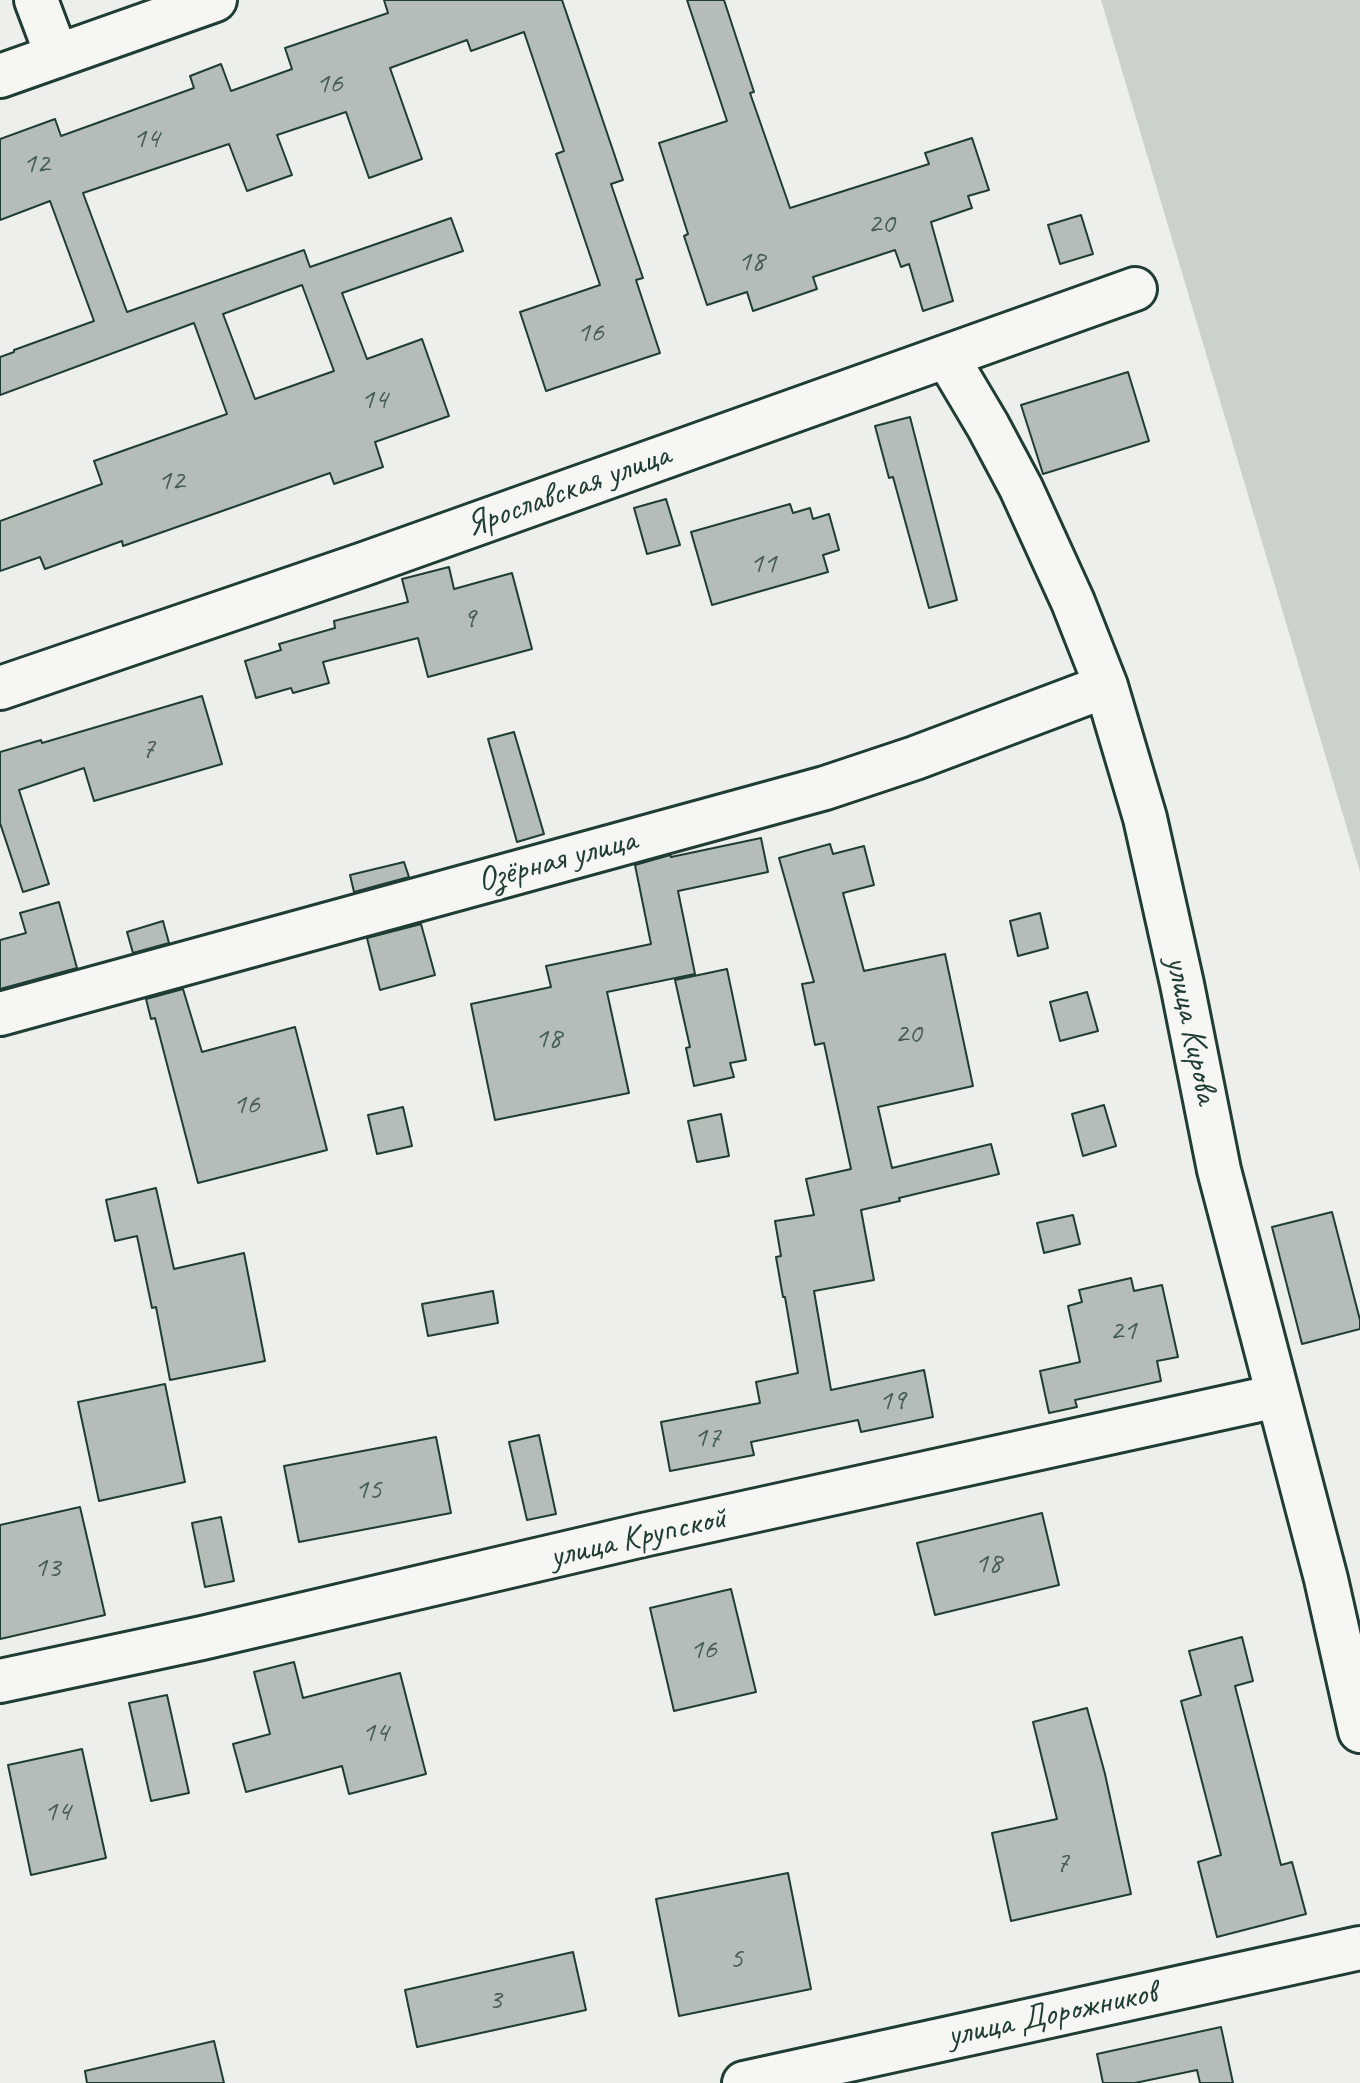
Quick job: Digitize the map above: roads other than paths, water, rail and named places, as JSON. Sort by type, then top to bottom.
[{"type":"street","points":[[36,0],[57,56]]},
{"type":"street","points":[[0,76],[215,0]]},
{"type":"street","name":"Ярославская улица","points":[[0,688],[364,564],[1135,289]]},
{"type":"street","name":"улица Кирова","points":[[947,357],[1021,488],[1073,602],[1106,686],[1145,818],[1219,1170],[1326,1579],[1360,1731]]},
{"type":"street","name":"Озёрная улица","points":[[0,1014],[825,788],[915,758],[1106,686]]},
{"type":"street","name":"улица Крупской","points":[[0,1681],[202,1638],[643,1535],[1277,1396]]},
{"type":"street","name":"улица Дорожников","points":[[744,2083],[1360,1948]]}]
